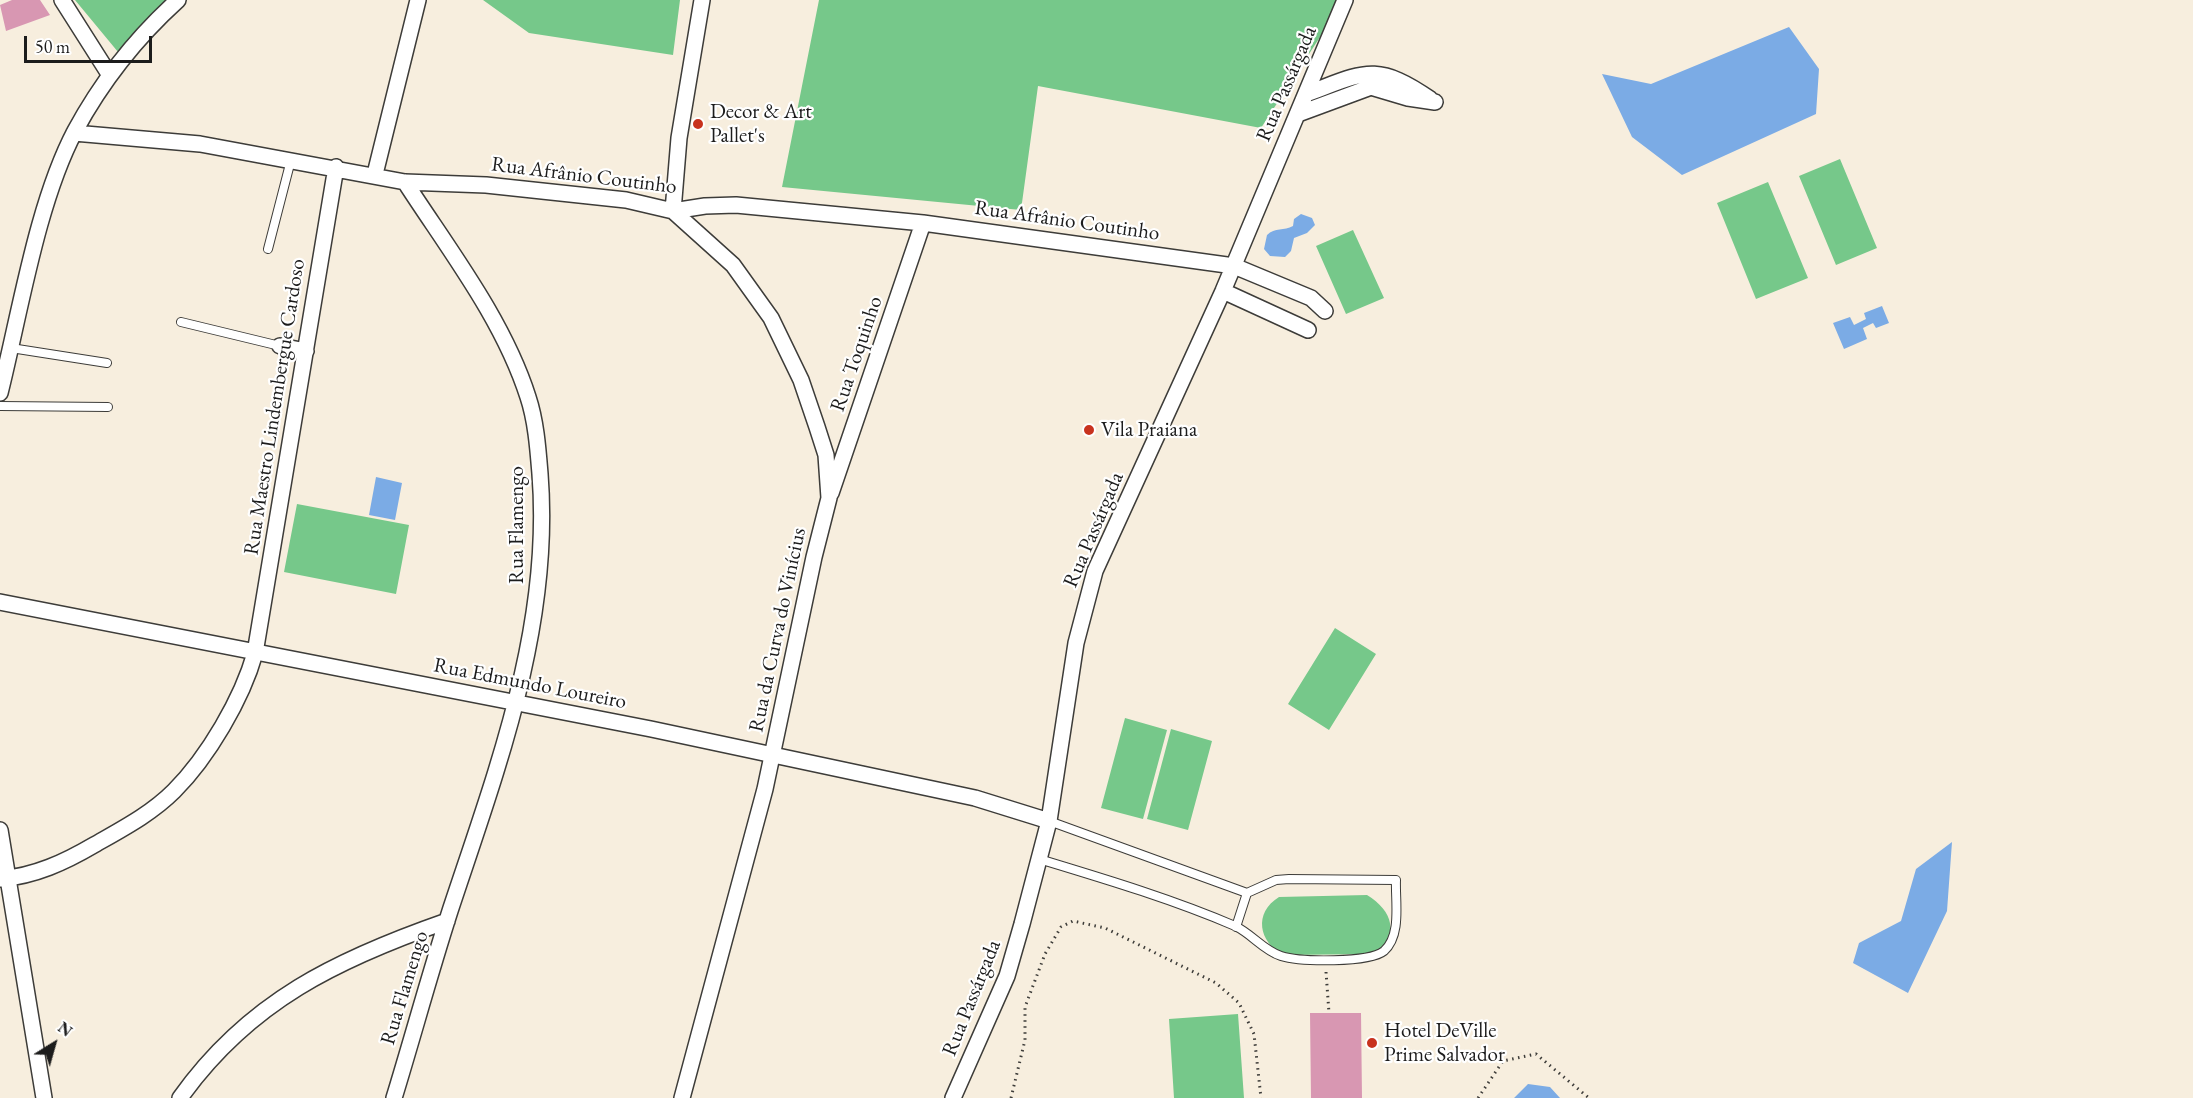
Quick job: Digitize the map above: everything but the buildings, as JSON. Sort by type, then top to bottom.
[{"type":"street","points":[[62,0],[110,74]]},
{"type":"street","points":[[0,393],[39,234],[54,183],[74,133],[110,74],[146,30],[178,0]]},
{"type":"street","points":[[375,174],[417,0]]},
{"type":"street","points":[[673,211],[675,172],[702,0]]},
{"type":"street","name":"Rua Passárgada","points":[[953,1098],[1006,976],[1039,859],[1049,821],[1076,643],[1088,591],[1108,539],[1234,266],[1345,0]]},
{"type":"street","points":[[1298,114],[1371,87],[1408,98],[1435,102],[1413,87],[1377,72],[1353,77],[1306,94]]},
{"type":"street","name":"Rua Afrânio Coutinho","points":[[74,133],[200,144],[375,174],[405,182],[486,185],[626,200],[673,211],[736,205],[923,223],[1234,266],[1311,298],[1325,311]]},
{"type":"street","name":"Rua Maestro Lindembergue Cardoso","points":[[4,879],[38,872],[77,855],[138,820],[174,791],[211,742],[249,673],[255,653],[336,167]]},
{"type":"street","name":"Rua Flamengo","points":[[394,1098],[447,921],[508,737],[539,583],[542,538],[537,438],[529,399],[516,362],[500,330],[405,182]]},
{"type":"street","name":"Rua da Curva do Vinícius","points":[[673,211],[733,265],[771,318],[801,380],[817,426],[826,455],[829,498],[814,557],[772,756],[682,1098]]},
{"type":"street","name":"Rua Toquinho","points":[[829,498],[923,223]]},
{"type":"street","points":[[1223,291],[1308,330]]},
{"type":"street","points":[[280,346],[306,351]]},
{"type":"street","name":"Rua Edmundo Loureiro","points":[[0,602],[516,703],[975,798],[1049,821]]},
{"type":"street","points":[[0,830],[4,879],[44,1098]]},
{"type":"street","points":[[180,1098],[211,1060],[273,1002],[339,962],[388,941],[447,921]]},
{"type":"lane","points":[[268,249],[291,160]]},
{"type":"lane","points":[[181,322],[280,346]]},
{"type":"lane","points":[[11,348],[107,363]]},
{"type":"lane","points":[[0,406],[108,407]]},
{"type":"lane","points":[[1039,859],[1099,877],[1236,927],[1280,956],[1324,959],[1373,957],[1384,950],[1395,930],[1396,880],[1276,880],[1247,893],[1049,821]]},
{"type":"lane","points":[[1236,927],[1247,893]]},
{"type":"path","points":[[1011,1098],[1025,1040],[1025,1007],[1046,954],[1061,927],[1073,921],[1106,928],[1216,983],[1239,1003],[1254,1034],[1261,1098]]},
{"type":"path","points":[[1324,959],[1329,1013]]},
{"type":"path","points":[[1478,1098],[1503,1061],[1536,1053],[1589,1098]]},
{"type":"green space","points":[[75,0],[178,0],[123,58]]},
{"type":"green space","points":[[483,0],[680,0],[673,55],[529,33]]},
{"type":"green space","points":[[819,0],[1344,0],[1261,128],[1038,86],[1021,210],[782,187]]},
{"type":"green space","points":[[1840,159],[1877,248],[1836,265],[1799,176]]},
{"type":"green space","points":[[1768,182],[1808,278],[1756,299],[1717,203]]},
{"type":"green space","points":[[1353,230],[1384,298],[1346,314],[1316,246]]},
{"type":"green space","points":[[297,504],[409,525],[396,594],[284,572]]},
{"type":"green space","points":[[1335,628],[1376,654],[1329,730],[1288,704]]},
{"type":"green space","points":[[1125,718],[1167,730],[1143,819],[1101,808]]},
{"type":"green space","points":[[1171,729],[1212,741],[1188,830],[1147,819]]},
{"type":"green space","points":[[1367,895],[1383,908],[1390,923],[1388,939],[1374,954],[1283,955],[1269,943],[1264,935],[1262,927],[1265,911],[1279,897]]},
{"type":"green space","points":[[1238,1014],[1244,1098],[1174,1098],[1169,1019]]},
{"type":"water","points":[[1789,27],[1819,69],[1816,114],[1682,175],[1632,137],[1602,74],[1651,84]]},
{"type":"water","points":[[1301,214],[1312,218],[1315,225],[1307,233],[1294,238],[1291,251],[1285,257],[1270,256],[1264,249],[1267,235],[1273,231],[1293,226],[1294,219]]},
{"type":"water","points":[[1882,306],[1889,323],[1876,328],[1873,323],[1863,328],[1867,339],[1844,349],[1833,323],[1850,317],[1854,325],[1866,319],[1864,313]]},
{"type":"water","points":[[376,477],[402,483],[395,520],[369,515]]},
{"type":"water","points":[[1952,842],[1947,911],[1908,993],[1853,963],[1859,943],[1901,921],[1916,869]]},
{"type":"water","points":[[1528,1084],[1550,1087],[1560,1098],[1514,1098]]},
{"type":"place","name":"Decor & Art Pallet's","points":[[698,124]]},
{"type":"place","name":"Vila Praiana","points":[[1089,430]]},
{"type":"place","name":"Hotel DeVille Prime Salvador","points":[[1372,1043]]}]
